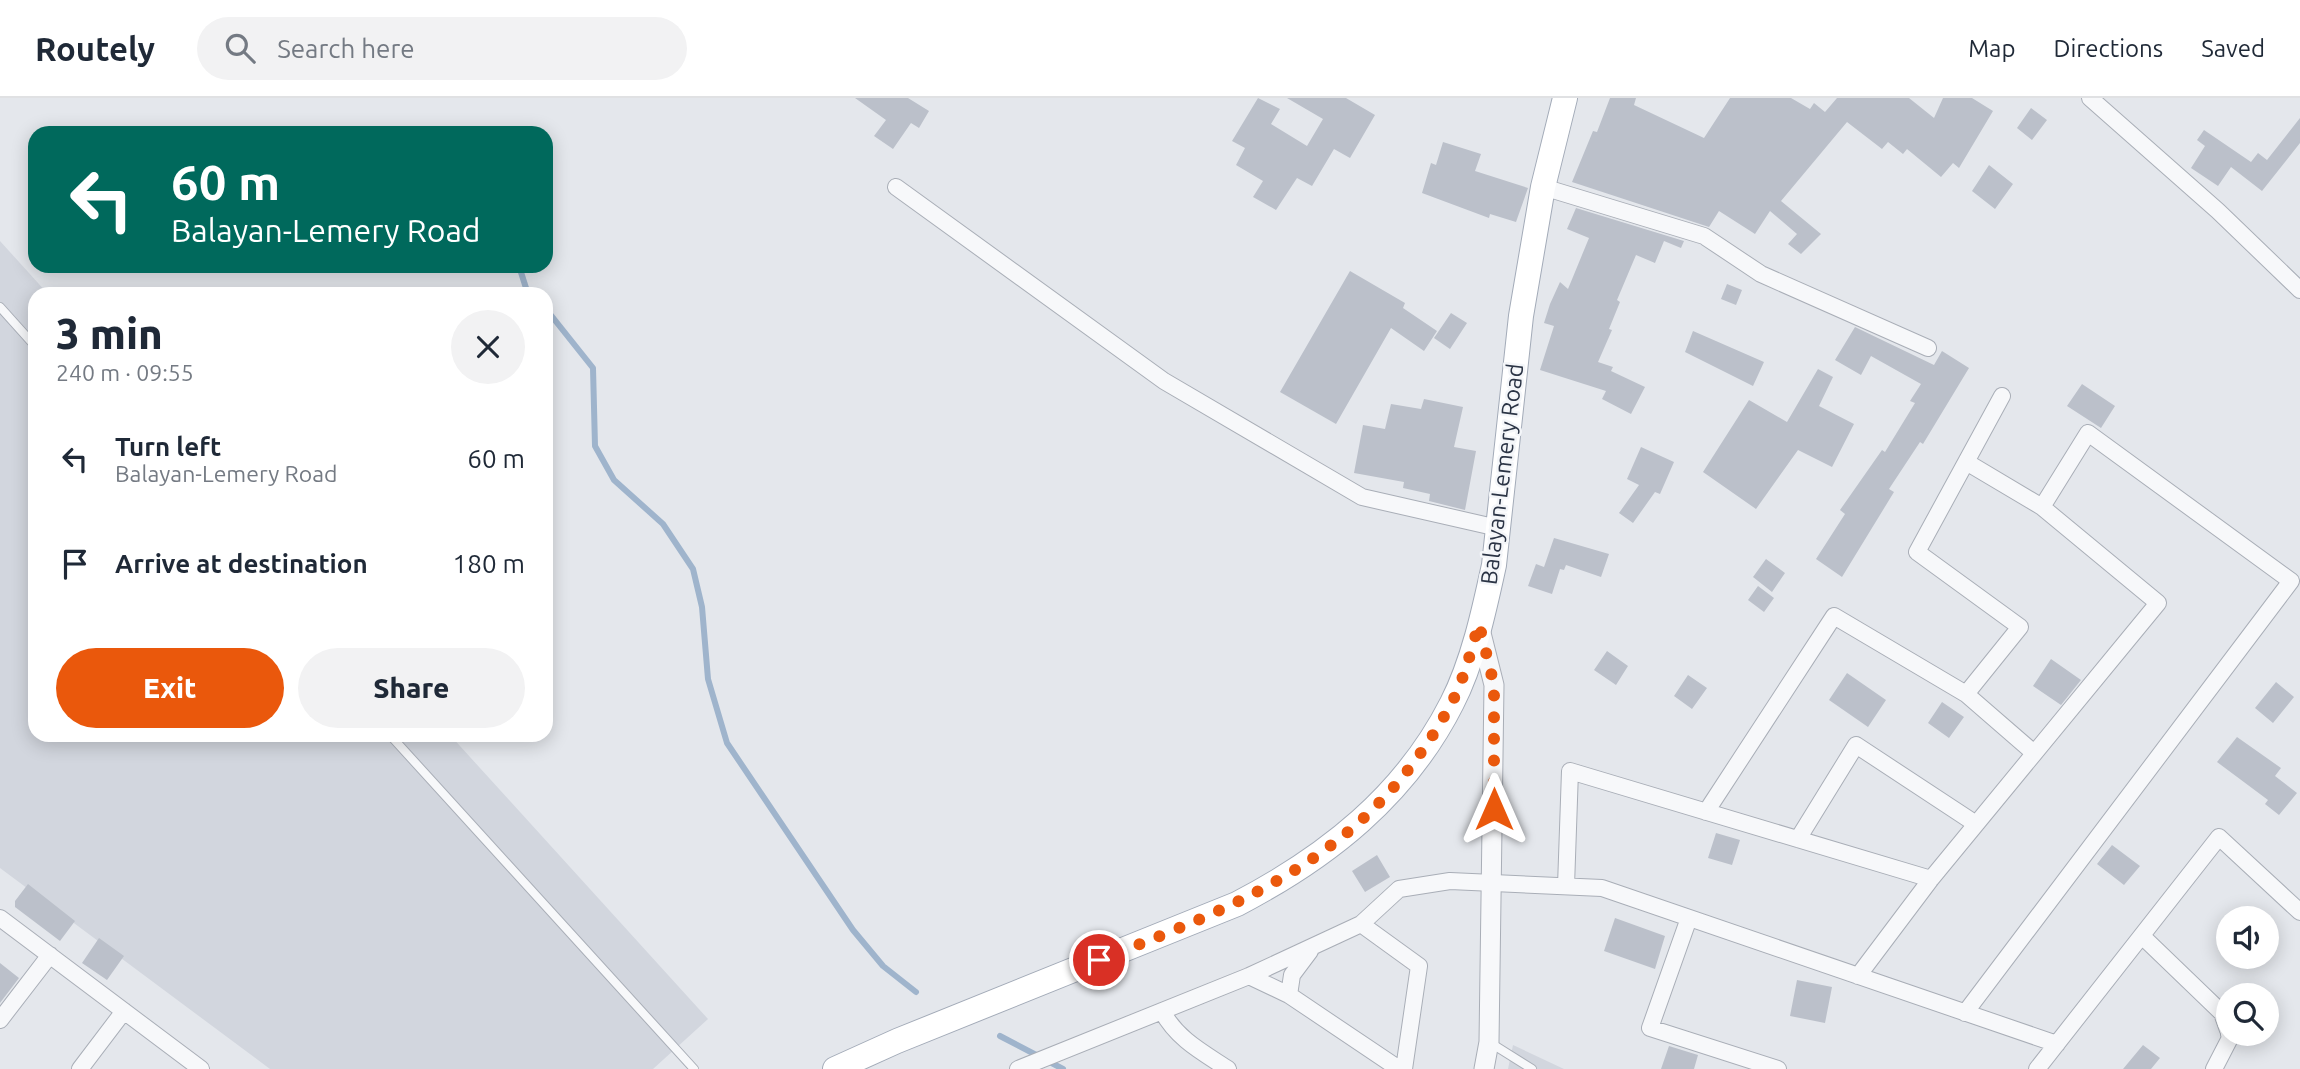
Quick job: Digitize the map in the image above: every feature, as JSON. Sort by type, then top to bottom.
[{"type":"main road","name":"Balayan-Lemery Road","points":[[835,1069],[897,1041],[1237,904],[1288,877],[1324,853],[1375,808],[1415,761],[1452,703],[1479,624],[1494,565],[1521,316],[1544,187],[1565,98]]},
{"type":"street","points":[[2090,98],[2300,290]]},
{"type":"street","points":[[896,187],[1164,382],[1363,497],[1498,528]]},
{"type":"street","points":[[1544,187],[1704,236],[1761,274],[1869,325],[1928,348]]},
{"type":"street","points":[[1966,694],[2020,627],[1917,552],[1968,463],[2001,396]]},
{"type":"street","points":[[1965,1013],[2291,581],[2088,433],[2042,507]]},
{"type":"street","points":[[1858,976],[1931,879],[2158,603],[2042,507],[1968,463]]},
{"type":"street","points":[[1706,812],[1834,616],[1966,694],[2034,753]]},
{"type":"street","points":[[1479,624],[1494,685],[1489,1042],[1484,1069]]},
{"type":"street","points":[[1798,839],[1856,745],[1976,824]]},
{"type":"street","points":[[1566,886],[1570,771],[1931,879]]},
{"type":"street","points":[[2037,1069],[2219,837],[2300,912]]},
{"type":"street","points":[[1025,1066],[1249,976],[1361,924],[1399,889],[1450,881],[1602,888],[2057,1044]]},
{"type":"street","points":[[0,918],[201,1069]]},
{"type":"street","points":[[1689,918],[1650,1028],[1778,1069]]},
{"type":"street","points":[[1249,976],[1289,995],[1402,1069],[1419,966],[1361,924]]},
{"type":"street","points":[[2142,936],[2216,1007]]},
{"type":"street","points":[[1289,995],[1296,969],[1316,945]]},
{"type":"street","points":[[0,1020],[50,955]]},
{"type":"street","points":[[80,1069],[124,1010]]},
{"type":"street","points":[[1162,1011],[1170,1027],[1182,1039],[1228,1069]]},
{"type":"street","points":[[2214,1069],[2226,1046]]},
{"type":"lane","points":[[0,307],[28,338]]},
{"type":"lane","points":[[396,742],[694,1069]]},
{"type":"lane","points":[[1489,1042],[1532,1069]]},
{"type":"shaded area","points":[[0,241],[42,287],[28,287],[28,742],[456,742],[708,1019],[653,1069],[270,1069],[0,868]]},
{"type":"shaded area","points":[[1513,1045],[1564,1069],[1508,1069]]},
{"type":"building","points":[[855,98],[908,98],[929,111],[919,128],[911,123],[893,149],[874,136],[886,120]]},
{"type":"building","points":[[1258,98],[1280,109],[1271,124],[1307,146],[1323,119],[1287,98],[1346,98],[1375,115],[1350,158],[1334,149],[1312,186],[1297,178],[1276,210],[1253,197],[1263,181],[1236,165],[1245,148],[1232,141]]},
{"type":"building","points":[[1610,98],[1636,98],[1634,105],[1704,138],[1730,98],[1791,98],[1810,109],[1814,103],[1825,112],[1837,98],[1909,98],[1934,118],[1943,98],[1972,98],[1993,111],[1959,168],[1953,163],[1941,177],[1907,149],[1903,154],[1888,142],[1882,149],[1847,122],[1781,201],[1821,234],[1801,254],[1788,244],[1797,234],[1770,211],[1755,234],[1719,211],[1709,227],[1572,182],[1593,131],[1597,132]]},
{"type":"building","points":[[2031,108],[2047,120],[2032,140],[2017,128]]},
{"type":"building","points":[[2300,118],[2300,143],[2262,191],[2231,167],[2218,186],[2191,168],[2205,146],[2197,140],[2204,130],[2251,162],[2258,153],[2267,160]]},
{"type":"building","points":[[1443,142],[1481,154],[1475,171],[1528,188],[1516,222],[1490,214],[1489,218],[1422,193],[1431,163],[1436,165]]},
{"type":"building","points":[[1989,165],[2013,184],[1995,209],[1972,191]]},
{"type":"building","points":[[1576,208],[1684,241],[1681,248],[1664,241],[1655,263],[1636,255],[1617,300],[1620,302],[1609,329],[1612,330],[1598,362],[1613,367],[1611,371],[1645,387],[1631,414],[1602,399],[1606,391],[1540,370],[1554,326],[1544,323],[1550,304],[1560,282],[1568,289],[1589,238],[1567,229]]},
{"type":"building","points":[[1350,271],[1405,303],[1403,308],[1437,331],[1424,351],[1391,328],[1336,424],[1280,392]]},
{"type":"building","points":[[1727,284],[1742,290],[1736,305],[1721,299]]},
{"type":"building","points":[[1451,313],[1467,323],[1450,349],[1434,338]]},
{"type":"building","points":[[1855,327],[1934,365],[1942,351],[1969,368],[1923,444],[1920,442],[1889,489],[1894,492],[1842,577],[1816,559],[1845,514],[1840,510],[1882,450],[1885,452],[1915,403],[1910,401],[1921,384],[1871,356],[1861,375],[1835,360]]},
{"type":"building","points":[[1693,331],[1764,362],[1753,386],[1685,352]]},
{"type":"building","points":[[1818,369],[1833,377],[1819,406],[1854,424],[1832,467],[1798,450],[1756,509],[1703,472],[1749,400],[1787,422]]},
{"type":"building","points":[[2082,384],[2115,406],[2101,428],[2067,406]]},
{"type":"building","points":[[1424,399],[1463,407],[1454,447],[1476,451],[1465,510],[1429,501],[1430,494],[1403,488],[1404,482],[1354,473],[1363,425],[1385,429],[1391,404],[1421,409]]},
{"type":"building","points":[[1641,447],[1674,462],[1660,494],[1655,492],[1633,523],[1619,513],[1639,485],[1627,479]]},
{"type":"building","points":[[1554,538],[1609,554],[1601,577],[1566,565],[1564,570],[1560,569],[1552,594],[1528,586],[1536,564],[1544,567]]},
{"type":"building","points":[[1766,559],[1785,573],[1772,592],[1753,577]]},
{"type":"building","points":[[1758,586],[1774,598],[1764,612],[1748,600]]},
{"type":"building","points":[[1607,651],[1628,666],[1616,685],[1594,670]]},
{"type":"building","points":[[2051,659],[2081,680],[2061,705],[2033,686]]},
{"type":"building","points":[[1847,673],[1886,700],[1868,727],[1829,700]]},
{"type":"building","points":[[1688,675],[1707,688],[1692,709],[1674,696]]},
{"type":"building","points":[[2276,682],[2294,697],[2273,723],[2255,708]]},
{"type":"building","points":[[1942,702],[1964,717],[1949,738],[1928,723]]},
{"type":"building","points":[[2237,737],[2281,768],[2275,776],[2297,793],[2279,815],[2265,804],[2268,800],[2217,762]]},
{"type":"building","points":[[1716,833],[1740,840],[1732,865],[1708,858]]},
{"type":"building","points":[[2112,845],[2140,866],[2124,885],[2097,864]]},
{"type":"building","points":[[1377,855],[1390,877],[1365,892],[1352,871]]},
{"type":"building","points":[[28,884],[75,921],[60,941],[15,907],[15,901]]},
{"type":"building","points":[[1615,918],[1665,936],[1655,969],[1604,951]]},
{"type":"building","points":[[99,938],[124,956],[107,980],[82,963]]},
{"type":"building","points":[[0,963],[19,978],[0,1003]]},
{"type":"building","points":[[1797,980],[1832,987],[1825,1023],[1790,1016]]},
{"type":"building","points":[[2143,1045],[2160,1058],[2151,1069],[2123,1069]]},
{"type":"building","points":[[1669,1046],[1698,1055],[1694,1069],[1661,1069]]},
{"type":"waterway","points":[[521,273],[526,287]]},
{"type":"waterway","points":[[553,318],[593,368],[595,446],[614,480],[663,524],[693,569],[702,607],[708,679],[727,743],[853,930],[883,966],[916,992]]},
{"type":"waterway","points":[[1000,1036],[1063,1069]]},
{"type":"route","points":[[1099,960],[1237,904],[1288,877],[1352,830],[1375,808],[1415,761],[1452,703],[1479,624],[1494,685],[1494,809]]}]
